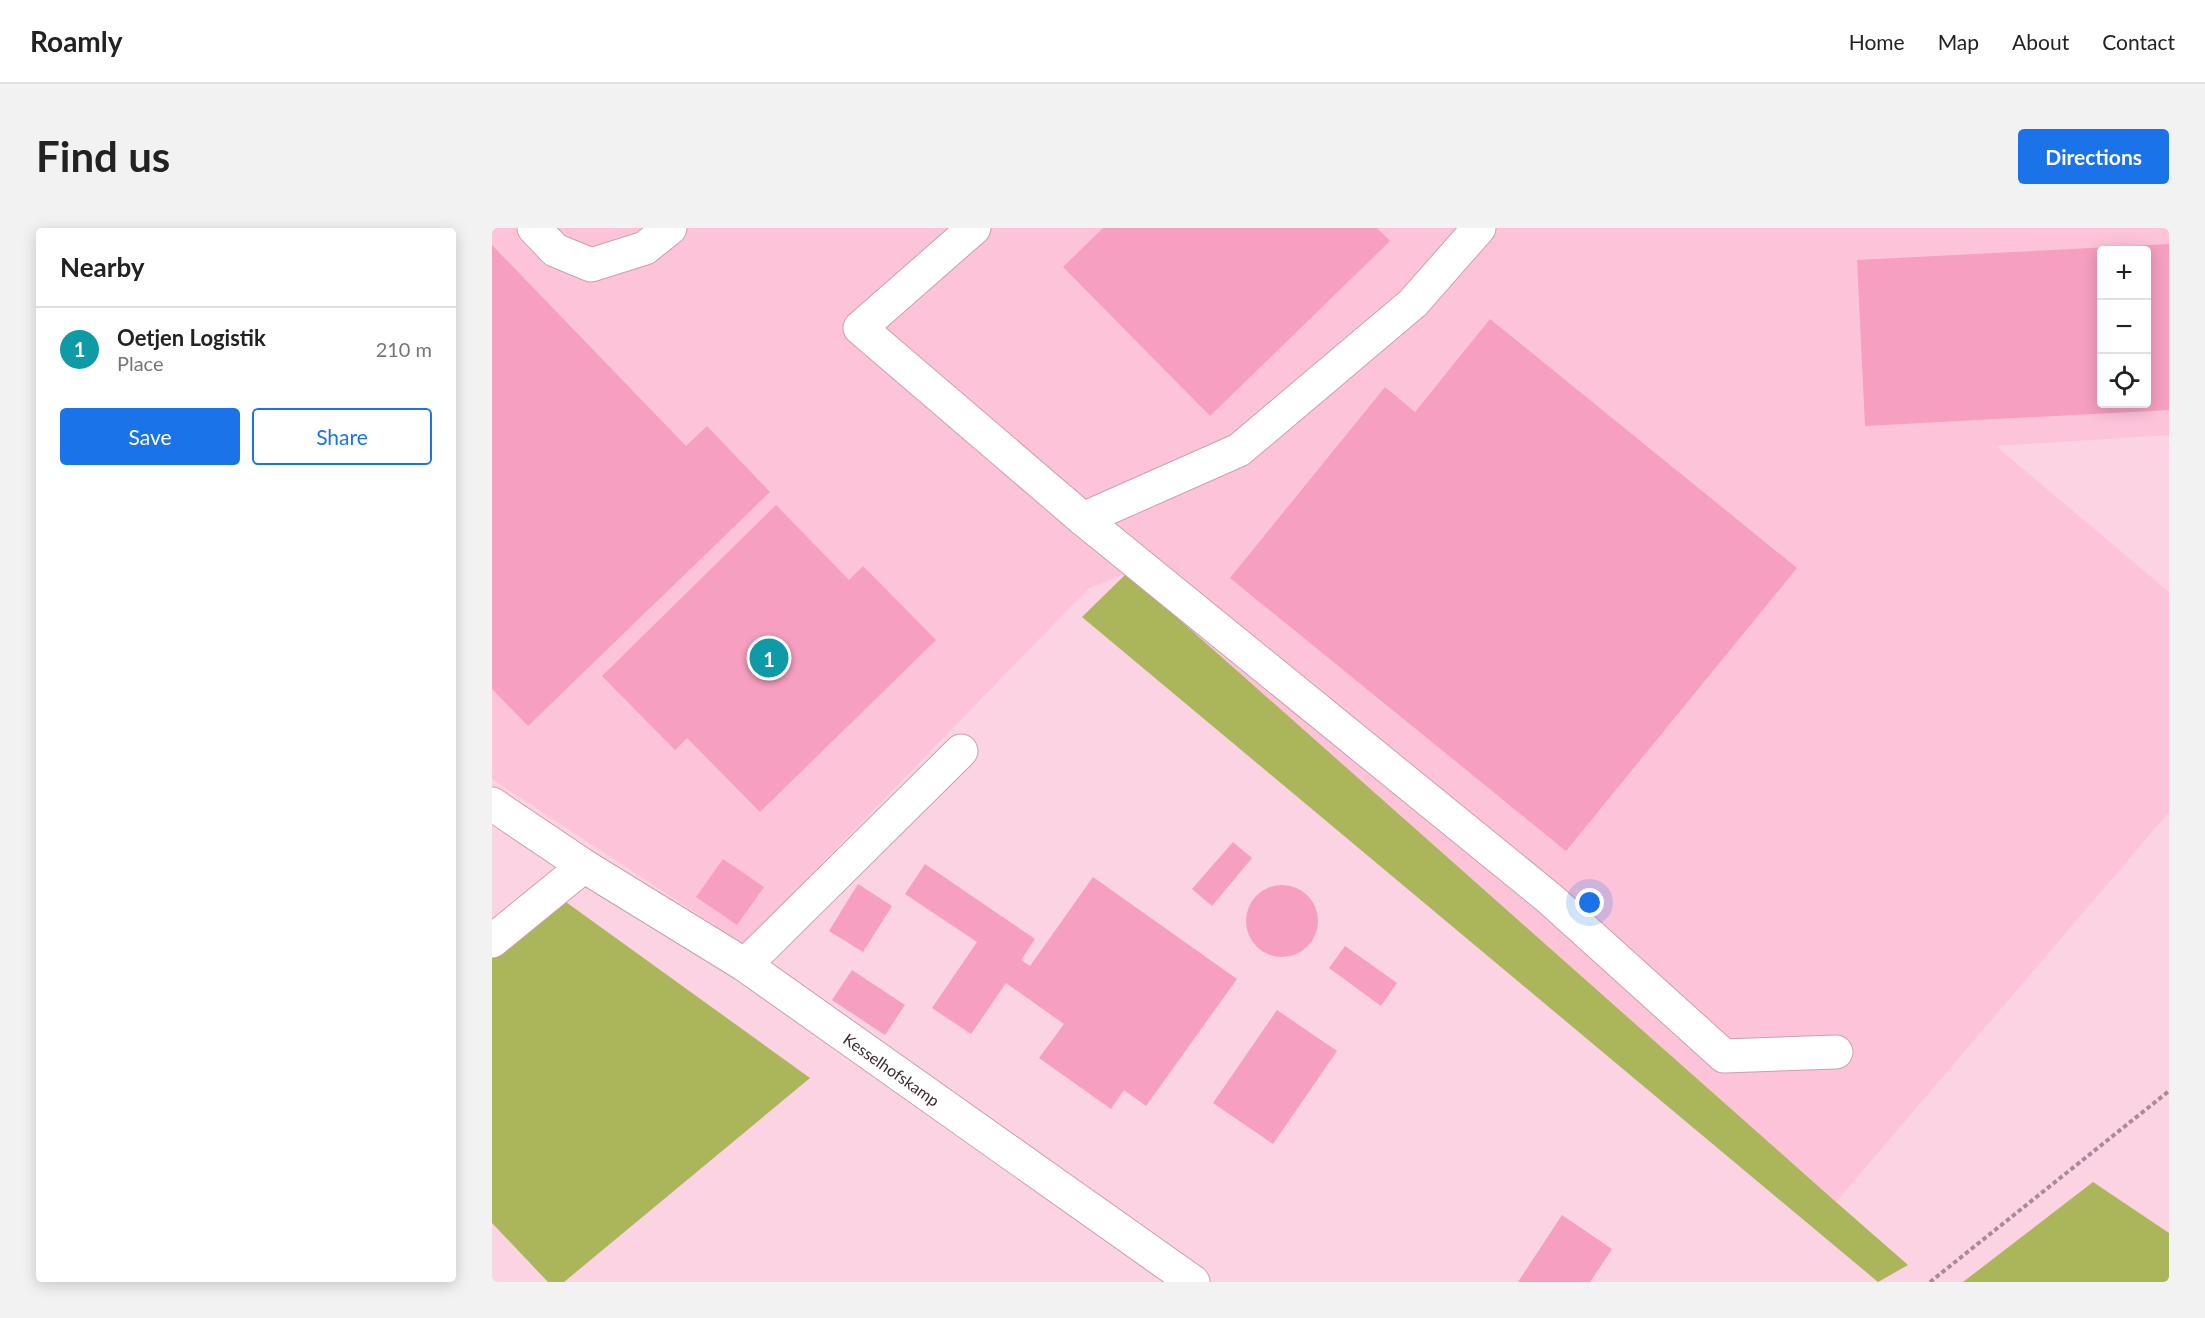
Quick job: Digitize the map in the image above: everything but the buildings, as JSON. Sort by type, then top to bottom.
[{"type":"street","points":[[534,228],[555,249],[591,265],[645,248],[670,228]]},
{"type":"street","points":[[974,228],[860,328],[1083,519],[1549,898],[1724,1056],[1836,1052]]},
{"type":"street","points":[[1083,519],[1239,450],[1413,303],[1479,228]]},
{"type":"street","points":[[745,965],[961,751]]},
{"type":"street","name":"Kesselhofskamp","points":[[492,804],[585,866],[745,965],[1193,1282]]},
{"type":"street","points":[[492,941],[585,866]]},
{"type":"path","points":[[1930,1282],[2169,1090]]},
{"type":"shaded area","points":[[492,228],[2169,228],[2169,435],[1996,446],[2169,592],[2169,812],[1836,1202],[1127,573],[1088,589],[743,944],[492,779]]},
{"type":"green space","points":[[1127,573],[1908,1265],[1878,1282],[1082,617]]},
{"type":"green space","points":[[552,892],[810,1078],[564,1282],[548,1282],[492,1223],[492,941]]},
{"type":"green space","points":[[2093,1182],[2169,1233],[2169,1282],[1963,1282]]},
{"type":"place","name":"Oetjen Logistik","points":[[769,658]]}]
